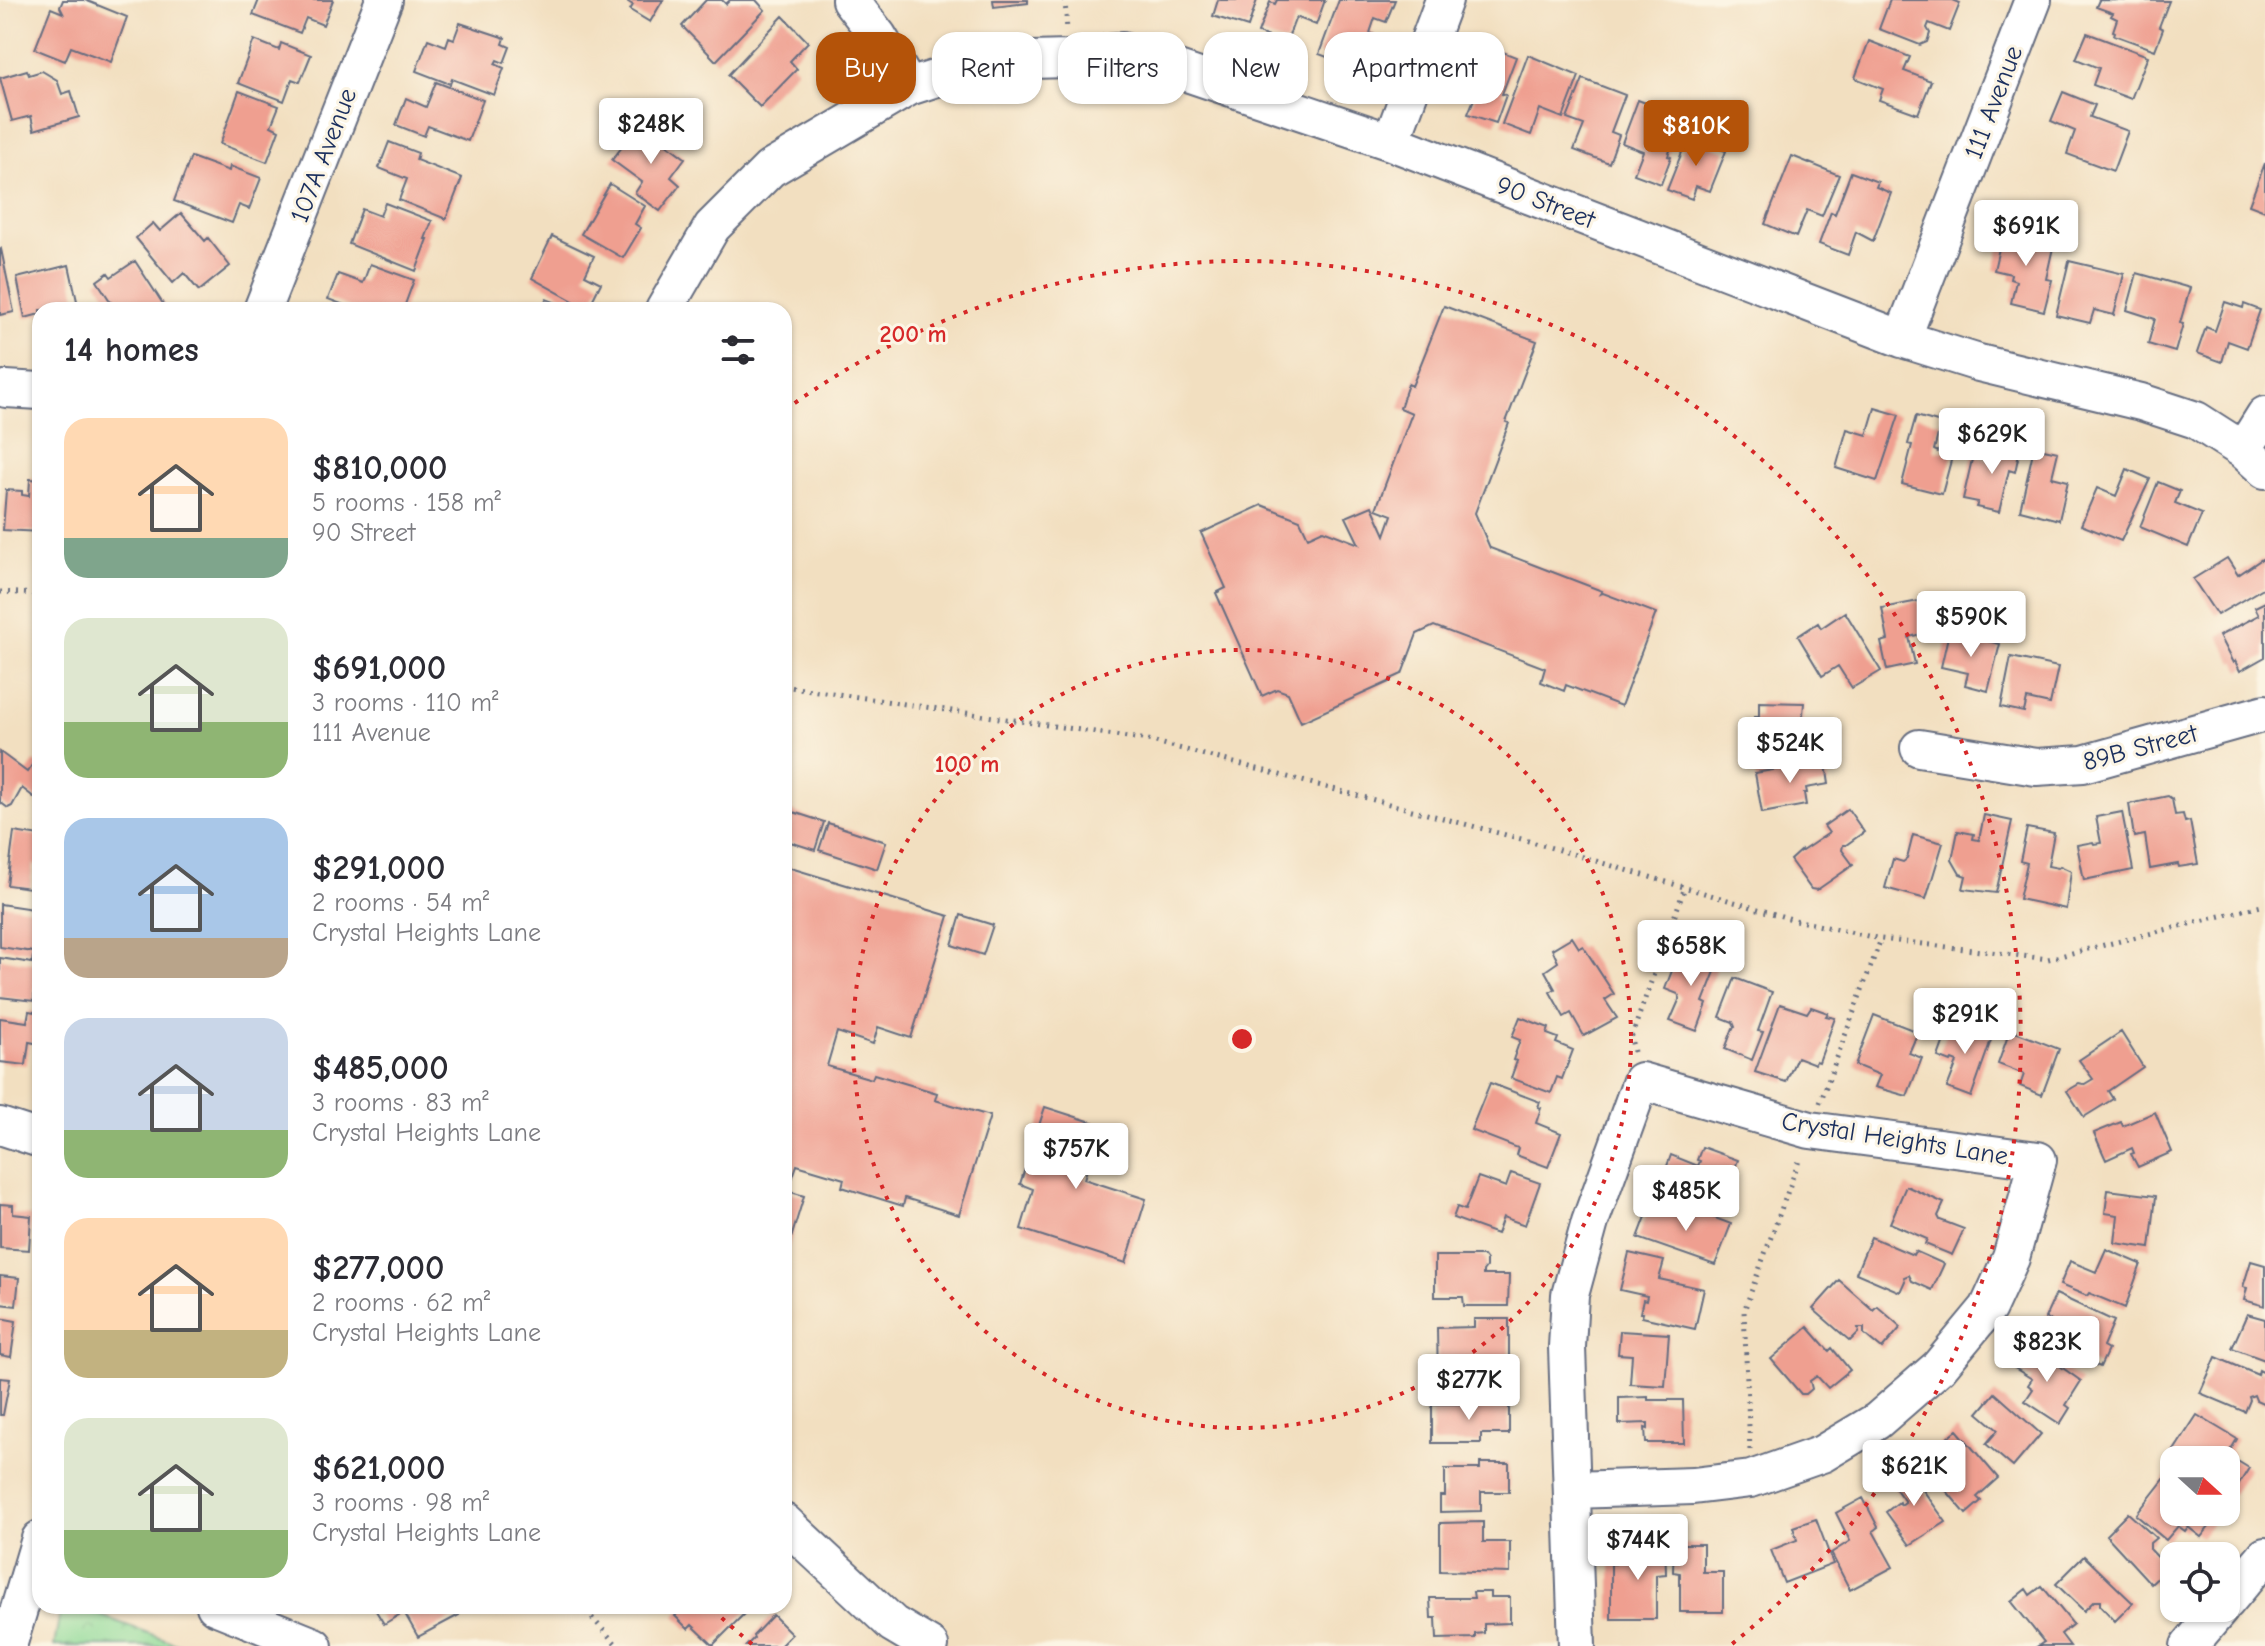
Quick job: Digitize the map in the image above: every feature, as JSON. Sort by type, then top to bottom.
[{"type":"street","name":"107A Avenue","points":[[265,302],[384,0]]},
{"type":"street","points":[[850,0],[875,32]]},
{"type":"street","points":[[1391,142],[1444,0]]},
{"type":"street","name":"111 Avenue","points":[[1902,339],[2033,0]]},
{"type":"street","name":"90 Street","points":[[916,85],[955,72],[992,65],[1122,51],[1391,142],[1902,339],[1979,363],[2141,402],[2196,420],[2254,460]]},
{"type":"street","name":"90 Street","points":[[669,302],[712,227],[770,169],[880,104]]},
{"type":"street","points":[[2254,460],[2265,415]]},
{"type":"street","name":"89B Street","points":[[1919,748],[2036,767],[2083,764],[2265,713]]},
{"type":"street","points":[[1577,1646],[1567,1347],[1570,1295],[1590,1222],[1641,1081]]},
{"type":"street","name":"Crystal Heights Lane","points":[[1573,1490],[1693,1486],[1751,1479],[1822,1454],[1877,1421],[1939,1367],[1988,1308],[2011,1258],[2038,1160],[1810,1130],[1641,1081]]},
{"type":"street","points":[[0,1126],[32,1136]]},
{"type":"street","points":[[792,1531],[882,1635],[930,1646]]},
{"type":"street","points":[[2240,1585],[2265,1556]]},
{"type":"street","points":[[8,1646],[32,1566]]},
{"type":"street","points":[[235,1614],[314,1646]]},
{"type":"street","points":[[2189,1646],[2209,1622]]},
{"type":"path","points":[[0,592],[32,594]]},
{"type":"path","points":[[792,687],[1148,740],[1525,840],[1795,920],[1881,939],[2048,959],[2265,905]]},
{"type":"path","points":[[1641,1081],[1631,1038],[1685,887]]},
{"type":"path","points":[[1751,1479],[1744,1311],[1881,939]]},
{"type":"path","points":[[588,1614],[618,1646]]},
{"type":"green space","points":[[60,1614],[97,1614],[183,1646],[54,1646]]},
{"type":"building","points":[[63,0],[85,0],[127,17],[111,62],[71,47],[65,61],[35,49],[51,8],[63,13],[60,7]]},
{"type":"building","points":[[259,0],[333,0],[323,25],[306,18],[300,33],[253,15]]},
{"type":"building","points":[[625,0],[663,0],[650,22],[630,10],[633,5]]},
{"type":"building","points":[[706,0],[722,0],[726,4],[730,0],[756,0],[765,10],[716,61],[682,26]]},
{"type":"building","points":[[993,0],[1028,0],[1028,3],[994,7]]},
{"type":"building","points":[[1218,0],[1257,0],[1248,27],[1213,16]]},
{"type":"building","points":[[1277,0],[1325,0],[1316,25],[1296,17],[1290,32],[1258,32],[1270,2],[1275,4]]},
{"type":"building","points":[[1339,0],[1395,0],[1386,22],[1375,18],[1370,32],[1327,32]]},
{"type":"building","points":[[1890,0],[1953,0],[1960,3],[1949,31],[1929,23],[1927,42],[1920,45],[1879,29]]},
{"type":"building","points":[[2099,0],[2169,1],[2159,27],[2163,29],[2155,50],[2114,35],[2117,19],[2111,16],[2113,13],[2096,7]]},
{"type":"building","points":[[783,16],[808,42],[790,61],[797,69],[760,107],[728,75]]},
{"type":"building","points":[[460,23],[505,38],[503,44],[510,47],[504,63],[497,60],[495,64],[504,68],[494,95],[452,79],[450,84],[416,71],[428,39],[446,46],[449,37],[454,39]]},
{"type":"building","points":[[2087,33],[2148,56],[2131,99],[2093,85],[2099,68],[2076,59]]},
{"type":"building","points":[[254,40],[279,50],[281,43],[311,55],[300,82],[292,79],[284,101],[238,83]]},
{"type":"building","points":[[1869,41],[1910,57],[1904,71],[1931,81],[1918,114],[1879,100],[1883,89],[1855,78]]},
{"type":"building","points":[[1505,53],[1516,57],[1505,86]]},
{"type":"building","points":[[1528,55],[1579,76],[1563,118],[1540,109],[1531,135],[1502,124]]},
{"type":"building","points":[[27,70],[29,75],[42,71],[57,80],[62,94],[71,91],[79,117],[34,130],[31,116],[12,121],[0,78]]},
{"type":"building","points":[[1583,79],[1625,95],[1611,132],[1619,135],[1609,163],[1574,150],[1584,125],[1567,119]]},
{"type":"building","points":[[436,82],[483,100],[468,141],[428,126],[424,136],[396,125],[406,98],[426,107]]},
{"type":"building","points":[[239,91],[279,106],[271,126],[279,130],[267,162],[220,144]]},
{"type":"building","points":[[2063,92],[2095,105],[2090,117],[2128,131],[2113,171],[2067,154],[2075,131],[2051,121]]},
{"type":"building","points":[[1638,100],[1682,117],[1661,184],[1634,174],[1643,151],[1622,143]]},
{"type":"building","points":[[1472,104],[1503,104],[1496,123],[1468,114]]},
{"type":"building","points":[[640,124],[685,158],[671,177],[680,185],[660,211],[635,193],[642,182],[612,160]]},
{"type":"building","points":[[1688,137],[1726,151],[1710,191],[1696,186],[1692,199],[1667,190]]},
{"type":"building","points":[[389,142],[418,153],[416,160],[462,178],[446,219],[399,200],[407,179],[379,168]]},
{"type":"building","points":[[1792,156],[1839,175],[1822,216],[1807,210],[1796,237],[1765,224]]},
{"type":"building","points":[[191,157],[229,171],[230,166],[261,178],[249,209],[239,205],[232,223],[174,201]]},
{"type":"building","points":[[2265,163],[2265,211],[2249,205]]},
{"type":"building","points":[[1851,172],[1878,182],[1876,187],[1891,193],[1873,241],[1856,232],[1848,255],[1819,244],[1831,212],[1835,214]]},
{"type":"building","points":[[610,184],[645,206],[635,224],[641,228],[623,258],[581,234]]},
{"type":"building","points":[[385,203],[432,221],[416,271],[349,244],[362,209],[380,216]]},
{"type":"building","points":[[181,213],[205,241],[208,238],[230,266],[199,291],[184,273],[173,283],[136,238],[153,223],[160,231]]},
{"type":"building","points":[[2003,231],[2054,243],[2046,279],[2052,280],[2044,311],[2011,303],[2016,281],[2010,279],[2011,274],[1994,270]]},
{"type":"building","points":[[552,236],[594,256],[585,275],[601,283],[592,302],[575,302],[532,278]]},
{"type":"building","points":[[0,250],[14,312],[0,315]]},
{"type":"building","points":[[135,261],[162,302],[111,302],[97,281],[108,273],[111,277]]},
{"type":"building","points":[[2069,261],[2124,274],[2114,315],[2094,310],[2090,323],[2056,315]]},
{"type":"building","points":[[370,264],[414,280],[406,302],[336,302],[328,299],[338,274],[363,283]]},
{"type":"building","points":[[69,265],[77,302],[32,302],[32,316],[25,318],[17,278]]},
{"type":"building","points":[[2137,273],[2190,288],[2175,352],[2148,344],[2155,319],[2127,310]]},
{"type":"building","points":[[2225,302],[2260,310],[2247,348],[2228,341],[2222,362],[2197,353],[2206,327],[2215,331]]},
{"type":"building","points":[[1444,306],[1537,341],[1475,513],[1490,548],[1602,591],[1600,594],[1656,613],[1621,706],[1566,685],[1564,691],[1541,682],[1545,668],[1434,626],[1417,634],[1402,674],[1301,722],[1288,693],[1277,689],[1262,696],[1216,593],[1226,588],[1201,533],[1262,505],[1300,520],[1308,537],[1323,530],[1359,544],[1346,517],[1372,506],[1385,535],[1392,515],[1376,509],[1412,413],[1400,408]]},
{"type":"building","points":[[1875,408],[1899,415],[1877,481],[1836,468],[1847,429],[1867,435]]},
{"type":"building","points":[[1916,416],[1941,423],[1934,450],[1953,453],[1942,494],[1902,484]]},
{"type":"building","points":[[1997,438],[2021,444],[2015,472],[2009,470],[1999,512],[1976,507],[1978,502],[1963,499],[1973,455],[1994,461]]},
{"type":"building","points":[[2034,447],[2058,452],[2052,477],[2068,481],[2059,520],[2020,510]]},
{"type":"building","points":[[2127,469],[2150,479],[2121,541],[2081,525],[2097,488],[2116,496]]},
{"type":"building","points":[[32,479],[32,532],[3,530],[6,490],[22,491],[22,495],[29,496]]},
{"type":"building","points":[[2158,482],[2180,491],[2175,503],[2202,514],[2188,547],[2140,527]]},
{"type":"building","points":[[2227,558],[2238,575],[2262,559],[2265,564],[2265,587],[2217,615],[2193,579]]},
{"type":"building","points":[[1919,601],[1925,633],[1909,637],[1915,664],[1887,670],[1881,642],[1888,640],[1882,608]]},
{"type":"building","points":[[2265,602],[2265,657],[2240,671],[2219,636],[2259,615],[2255,607]]},
{"type":"building","points":[[1845,612],[1881,671],[1852,688],[1838,666],[1822,676],[1798,636],[1818,623],[1821,628]]},
{"type":"building","points":[[1949,632],[2000,644],[1988,691],[1965,685],[1968,673],[1941,667]]},
{"type":"building","points":[[2011,657],[2058,667],[2050,704],[2027,699],[2024,712],[2001,707]]},
{"type":"building","points":[[1759,702],[1804,703],[1802,725],[1826,723],[1825,748],[1796,747],[1796,741],[1753,740],[1754,717],[1759,717]]},
{"type":"building","points":[[0,752],[27,772],[32,765],[32,796],[22,788],[12,806],[8,808],[0,802]]},
{"type":"building","points":[[1825,758],[1829,784],[1806,788],[1806,805],[1762,813],[1755,773]]},
{"type":"building","points":[[2168,796],[2172,799],[2175,815],[2183,814],[2185,822],[2190,821],[2198,864],[2150,869],[2145,835],[2134,837],[2129,804]]},
{"type":"building","points":[[1848,809],[1864,832],[1843,845],[1842,850],[1853,865],[1817,890],[1811,889],[1790,860],[1829,833],[1824,826]]},
{"type":"building","points":[[792,812],[824,822],[815,850],[792,843]]},
{"type":"building","points":[[2122,812],[2133,870],[2084,880],[2077,845],[2101,843],[2096,817]]},
{"type":"building","points":[[1984,815],[2012,821],[1996,893],[1963,889],[1966,876],[1960,874],[1952,860],[1958,831],[1974,834],[1973,839],[1979,840]]},
{"type":"building","points":[[828,823],[886,842],[877,869],[819,850]]},
{"type":"building","points":[[2027,828],[2054,833],[2048,866],[2060,866],[2071,871],[2066,909],[2019,899],[2027,863],[2020,861]]},
{"type":"building","points":[[14,832],[32,835],[30,888],[7,885]]},
{"type":"building","points":[[1913,835],[1943,843],[1926,899],[1885,888],[1893,859],[1903,862],[1907,859]]},
{"type":"building","points":[[792,868],[949,916],[911,1038],[878,1027],[873,1044],[837,1032],[827,1066],[872,1079],[874,1074],[937,1093],[935,1100],[990,1116],[959,1215],[905,1198],[903,1206],[842,1187],[844,1179],[797,1165],[792,1179]]},
{"type":"building","points":[[0,904],[32,909],[32,952],[0,947]]},
{"type":"building","points":[[961,915],[993,925],[983,955],[952,945]]},
{"type":"building","points":[[1572,937],[1579,948],[1583,946],[1614,994],[1605,1000],[1617,1018],[1584,1036],[1571,1013],[1564,1017],[1550,992],[1555,989],[1545,971],[1558,962],[1552,949]]},
{"type":"building","points":[[1680,950],[1718,964],[1703,1002],[1707,1004],[1697,1031],[1670,1021],[1680,998],[1678,994],[1665,989]]},
{"type":"building","points":[[0,958],[32,963],[32,1001],[0,997]]},
{"type":"building","points":[[1735,978],[1772,992],[1758,1031],[1763,1032],[1752,1060],[1725,1049],[1735,1027],[1733,1022],[1720,1017]]},
{"type":"building","points":[[1780,1004],[1807,1013],[1811,1007],[1835,1018],[1819,1062],[1815,1064],[1797,1057],[1786,1082],[1755,1072]]},
{"type":"building","points":[[29,1011],[32,1012],[32,1043],[29,1042],[26,1065],[0,1062],[0,1018],[27,1022]]},
{"type":"building","points":[[1874,1015],[1918,1032],[1909,1053],[1922,1058],[1907,1096],[1875,1087],[1880,1075],[1855,1065]]},
{"type":"building","points":[[1520,1017],[1549,1028],[1547,1034],[1558,1038],[1556,1043],[1573,1050],[1562,1079],[1557,1077],[1551,1093],[1511,1078],[1520,1040],[1512,1037]]},
{"type":"building","points":[[1951,1021],[1992,1037],[1971,1097],[1947,1088],[1957,1062],[1938,1057]]},
{"type":"building","points":[[2010,1030],[2059,1049],[2042,1095],[2020,1086],[2024,1074],[1998,1064]]},
{"type":"building","points":[[2121,1032],[2143,1067],[2108,1091],[2113,1099],[2084,1117],[2067,1091],[2093,1079],[2079,1060]]},
{"type":"building","points":[[1490,1083],[1540,1102],[1536,1123],[1561,1133],[1548,1167],[1516,1155],[1518,1148],[1471,1130]]},
{"type":"building","points":[[1045,1107],[1101,1125],[1084,1179],[1146,1199],[1126,1263],[1021,1229],[1033,1189],[1020,1184]]},
{"type":"building","points":[[2155,1112],[2172,1152],[2138,1167],[2131,1154],[2134,1153],[2132,1148],[2106,1160],[2094,1133],[2121,1122],[2123,1126]]},
{"type":"building","points":[[1702,1147],[1738,1160],[1722,1201],[1662,1180],[1671,1155],[1698,1166]]},
{"type":"building","points":[[1511,1173],[1540,1183],[1525,1225],[1503,1217],[1497,1234],[1453,1218],[1457,1207],[1465,1210],[1478,1177],[1506,1187]]},
{"type":"building","points":[[1906,1186],[1944,1203],[1938,1216],[1940,1220],[1964,1229],[1952,1255],[1925,1244],[1927,1239],[1890,1223]]},
{"type":"building","points":[[2108,1190],[2156,1196],[2150,1248],[2115,1243],[2118,1215],[2105,1213]]},
{"type":"building","points":[[792,1192],[804,1196],[792,1235]]},
{"type":"building","points":[[0,1204],[13,1205],[13,1214],[31,1216],[29,1250],[0,1248]]},
{"type":"building","points":[[1681,1205],[1731,1224],[1715,1265],[1638,1238],[1650,1206],[1677,1215]]},
{"type":"building","points":[[1871,1237],[1944,1264],[1932,1290],[1912,1281],[1909,1275],[1904,1277],[1900,1292],[1856,1273]]},
{"type":"building","points":[[2106,1249],[2141,1264],[2125,1308],[2060,1285],[2070,1261],[2096,1272]]},
{"type":"building","points":[[1629,1253],[1664,1261],[1659,1279],[1704,1289],[1695,1329],[1642,1317],[1643,1300],[1646,1301],[1647,1296],[1620,1290]]},
{"type":"building","points":[[1435,1256],[1483,1256],[1486,1267],[1483,1275],[1509,1275],[1508,1306],[1464,1306],[1463,1297],[1435,1297]]},
{"type":"building","points":[[2251,1261],[2265,1265],[2265,1306],[2244,1300],[2247,1288],[2243,1287]]},
{"type":"building","points":[[0,1276],[19,1278],[16,1306],[0,1304]]},
{"type":"building","points":[[1839,1280],[1873,1310],[1877,1306],[1901,1327],[1882,1349],[1864,1334],[1864,1328],[1858,1328],[1859,1332],[1850,1341],[1813,1309]]},
{"type":"building","points":[[2056,1294],[2114,1321],[2103,1347],[2108,1350],[2100,1367],[2062,1350],[2068,1336],[2062,1334],[2065,1328],[2045,1318]]},
{"type":"building","points":[[2247,1314],[2265,1319],[2265,1360],[2232,1348]]},
{"type":"building","points":[[0,1318],[16,1321],[11,1357],[0,1355]]},
{"type":"building","points":[[1474,1319],[1509,1319],[1509,1368],[1505,1368],[1505,1381],[1438,1382],[1437,1328],[1474,1327]]},
{"type":"building","points":[[1808,1327],[1829,1351],[1832,1348],[1850,1370],[1828,1388],[1817,1376],[1810,1381],[1812,1389],[1801,1394],[1771,1359]]},
{"type":"building","points":[[1620,1331],[1669,1334],[1665,1386],[1630,1384],[1632,1355],[1618,1354]]},
{"type":"building","points":[[2029,1344],[2081,1381],[2066,1405],[2070,1408],[2060,1424],[2025,1401],[2033,1389],[2028,1385],[2032,1379],[2013,1367]]},
{"type":"building","points":[[2216,1357],[2258,1375],[2259,1370],[2265,1373],[2265,1404],[2256,1400],[2254,1395],[2249,1397],[2245,1412],[2200,1393]]},
{"type":"building","points":[[0,1378],[10,1379],[3,1415],[0,1415]]},
{"type":"building","points":[[1995,1393],[2041,1434],[2013,1467],[1986,1444],[1998,1430],[1978,1413]]},
{"type":"building","points":[[1648,1397],[1648,1400],[1683,1400],[1684,1443],[1646,1443],[1645,1428],[1648,1429],[1648,1423],[1619,1424],[1619,1398]]},
{"type":"building","points":[[1480,1401],[1509,1401],[1509,1434],[1481,1434],[1481,1443],[1432,1443],[1432,1404],[1480,1404]]},
{"type":"building","points":[[2197,1415],[2237,1439],[2233,1446],[2177,1446]]},
{"type":"building","points":[[1957,1430],[1998,1478],[1977,1497],[1981,1501],[1966,1514],[1939,1482],[1951,1472],[1951,1467],[1935,1448]]},
{"type":"building","points":[[2240,1462],[2249,1468],[2240,1483]]},
{"type":"building","points":[[1480,1463],[1509,1463],[1509,1492],[1481,1492],[1481,1511],[1440,1512],[1440,1496],[1445,1496],[1445,1469],[1480,1469]]},
{"type":"building","points":[[1911,1465],[1927,1488],[1923,1490],[1946,1522],[1910,1545],[1886,1512],[1899,1502],[1901,1505],[1905,1502],[1890,1481]]},
{"type":"building","points":[[2160,1484],[2160,1526],[2178,1526],[2166,1540],[2136,1515]]},
{"type":"building","points":[[1863,1498],[1878,1527],[1873,1531],[1893,1567],[1850,1590],[1831,1553],[1850,1541],[1836,1513]]},
{"type":"building","points":[[2128,1513],[2156,1538],[2150,1543],[2150,1549],[2160,1560],[2160,1576],[2151,1584],[2106,1535]]},
{"type":"building","points":[[1816,1519],[1833,1564],[1784,1583],[1771,1550],[1797,1540],[1793,1527]]},
{"type":"building","points":[[1483,1522],[1483,1542],[1510,1542],[1510,1573],[1440,1571],[1440,1523]]},
{"type":"building","points":[[2178,1526],[2210,1526],[2201,1537],[2188,1527],[2185,1531]]},
{"type":"building","points":[[1665,1541],[1666,1574],[1656,1575],[1656,1619],[1611,1619],[1611,1564],[1629,1562],[1630,1565],[1630,1542]]},
{"type":"building","points":[[1674,1544],[1703,1544],[1703,1572],[1723,1572],[1723,1612],[1680,1612],[1680,1573],[1673,1572]]},
{"type":"building","points":[[2084,1556],[2133,1603],[2115,1621],[2100,1601],[2094,1601],[2084,1611],[2056,1584]]},
{"type":"building","points":[[2042,1586],[2073,1624],[2061,1634],[2070,1646],[2038,1646],[2044,1642],[2011,1601],[2026,1589],[2030,1595]]},
{"type":"building","points":[[1473,1592],[1490,1592],[1490,1597],[1510,1597],[1510,1623],[1484,1624],[1484,1633],[1475,1634],[1475,1638],[1437,1639],[1436,1618],[1431,1618],[1430,1598],[1474,1598]]},
{"type":"building","points":[[378,1614],[401,1614],[384,1624]]},
{"type":"building","points":[[405,1614],[459,1615],[418,1637]]},
{"type":"building","points":[[744,1614],[713,1645],[692,1625],[688,1629],[675,1616]]},
{"type":"building","points":[[773,1615],[792,1634],[780,1646],[746,1646],[753,1636]]}]
